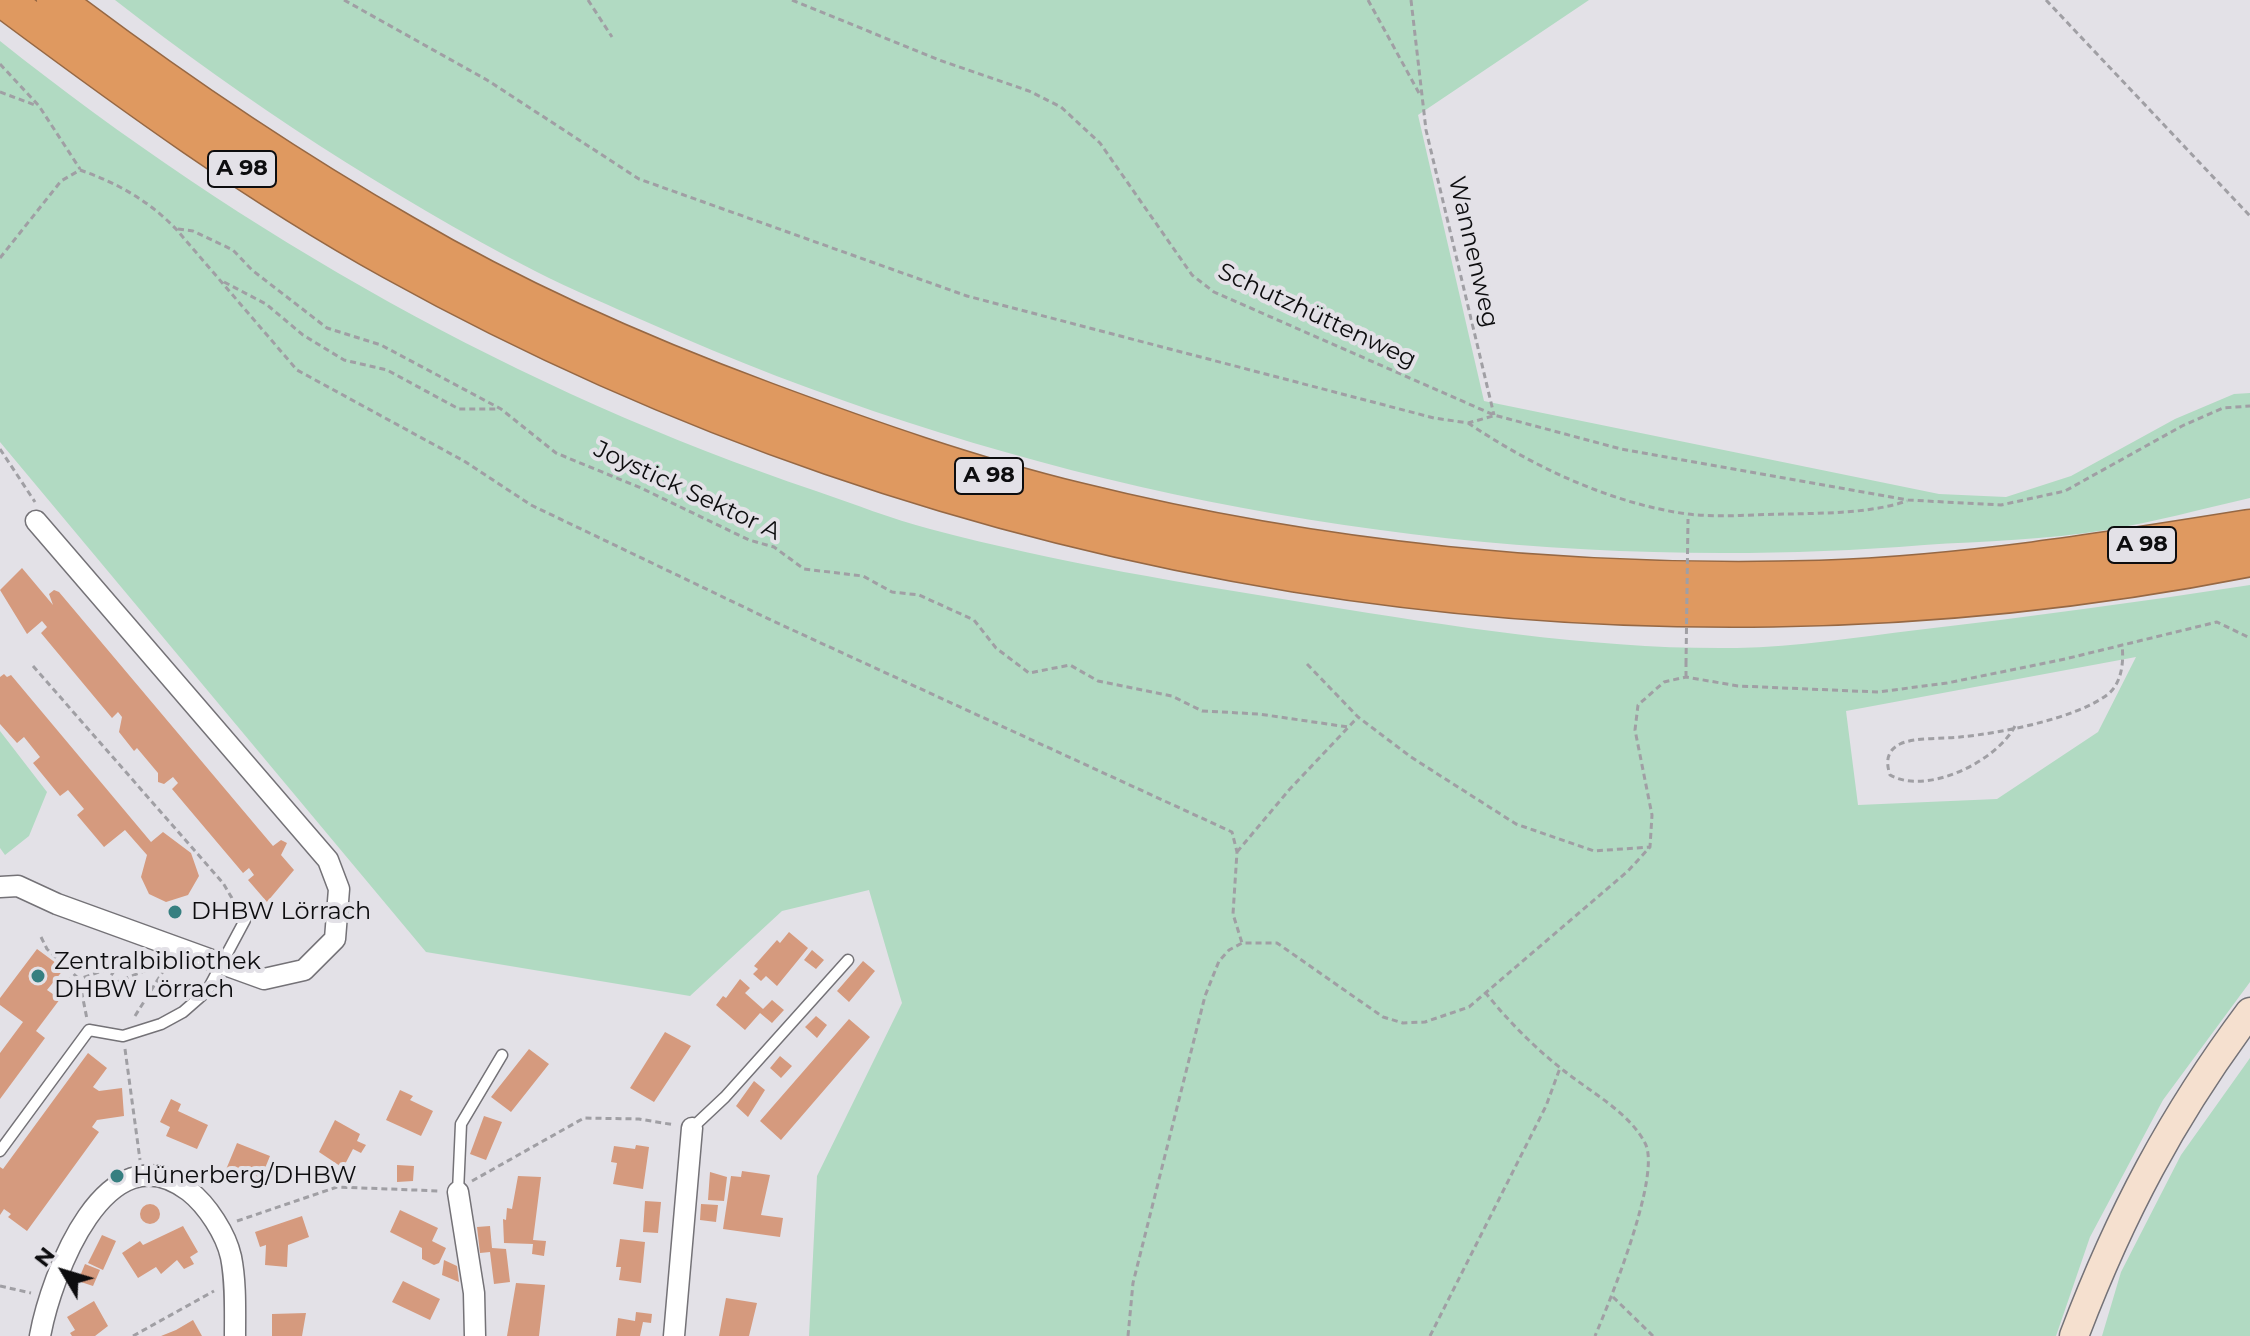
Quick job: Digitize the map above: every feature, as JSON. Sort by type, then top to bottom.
[{"type":"highway","name":"A 98","points":[[4,0],[143,103],[291,202],[495,316],[662,393],[795,444],[922,488],[1064,528],[1241,566],[1411,592],[1636,609],[1827,609],[2035,592],[2176,573],[2250,558]]},
{"type":"highway","name":"A 98","points":[[55,0],[157,78],[305,175],[409,237],[514,292],[681,369],[867,439],[1076,501],[1255,540],[1413,562],[1636,579],[1822,579],[2033,563],[2250,528]]},
{"type":"main road","points":[[2074,1336],[2099,1271],[2145,1171],[2210,1065],[2250,1012]]},
{"type":"street","points":[[0,887],[18,886],[264,979],[304,970],[335,939],[339,889],[328,860],[36,521]]},
{"type":"street","points":[[674,1336],[692,1128]]},
{"type":"street","points":[[40,1336],[58,1269],[76,1231],[118,1187],[142,1176],[176,1181],[194,1195],[218,1227],[231,1255],[235,1336]]},
{"type":"street","points":[[458,1192],[474,1293],[475,1336]]},
{"type":"lane","points":[[0,1151],[89,1030],[123,1036],[161,1024],[183,1012],[207,991],[245,920]]},
{"type":"lane","points":[[692,1128],[725,1097],[848,960]]},
{"type":"lane","points":[[458,1192],[461,1124],[502,1055]]},
{"type":"path","points":[[344,0],[487,80],[639,179],[967,296],[1434,418],[1468,423],[1542,466],[1633,502],[1688,516],[1813,513],[1887,507],[1908,500],[2001,505],[2065,491],[2182,426],[2223,408],[2250,406]]},
{"type":"path","points":[[588,0],[612,37]]},
{"type":"path","name":"Schutzhüttenweg","points":[[792,0],[939,60],[1029,91],[1061,107],[1100,143],[1192,275],[1214,292],[1494,415],[1621,449],[1908,500]]},
{"type":"path","points":[[1368,0],[1421,96]]},
{"type":"path","points":[[1411,0],[1421,96]]},
{"type":"path","points":[[2046,0],[2149,105],[2250,216]]},
{"type":"path","points":[[0,64],[39,106],[80,170],[118,183],[160,212],[297,370],[464,461],[531,505],[939,698],[1211,819],[1232,832],[1237,852],[1233,914],[1242,943]]},
{"type":"path","points":[[0,92],[39,106]]},
{"type":"path","name":"Wannenweg","points":[[1421,96],[1447,224],[1494,415]]},
{"type":"path","points":[[0,258],[61,181],[80,170]]},
{"type":"path","name":"Joystick Sektor A","points":[[176,229],[193,231],[233,250],[252,270],[327,328],[381,345],[501,409],[556,453],[641,488],[749,540],[774,547],[804,569],[863,576],[892,592],[919,595],[974,620],[996,648],[1029,673],[1070,665],[1098,681],[1172,696],[1202,711],[1306,719],[1348,727]]},
{"type":"path","points":[[222,282],[266,304],[303,335],[344,360],[387,370],[459,409],[501,409]]},
{"type":"path","points":[[1468,423],[1494,415]]},
{"type":"path","points":[[0,449],[24,480]]},
{"type":"path","points":[[1686,677],[1688,516]]},
{"type":"path","points":[[1128,1336],[1133,1283],[1205,996],[1219,961],[1229,950],[1242,943],[1277,943],[1383,1017],[1403,1023],[1425,1022],[1469,1007],[1628,871],[1650,847],[1652,815],[1635,730],[1638,705],[1664,682],[1686,677],[1738,686],[1878,692],[1947,683],[2217,622],[2250,638]]},
{"type":"path","points":[[2015,726],[2009,738],[1959,775],[1901,782],[1890,775],[1886,763],[1889,754],[1900,744],[1983,735],[2015,726],[2071,712],[2109,694],[2125,662],[2122,645]]},
{"type":"path","points":[[1307,664],[1358,717],[1411,757],[1516,824],[1594,851],[1650,847]]},
{"type":"path","points":[[33,666],[223,883],[245,920]]},
{"type":"path","points":[[1237,852],[1289,790],[1358,717]]},
{"type":"path","points":[[41,937],[47,949],[79,979],[89,1030]]},
{"type":"path","points":[[64,979],[79,979],[117,966],[104,987],[169,961],[123,1036],[142,1176]]},
{"type":"path","points":[[1485,992],[1527,1039],[1630,1122],[1647,1145],[1650,1178],[1612,1296],[1595,1336]]},
{"type":"path","points":[[1430,1336],[1534,1132],[1560,1068]]},
{"type":"path","points":[[485,1172],[584,1118],[639,1119],[692,1128]]},
{"type":"path","points":[[242,1219],[337,1187],[422,1191]]},
{"type":"path","points":[[133,1336],[233,1279]]},
{"type":"path","points":[[0,1286],[21,1291]]},
{"type":"path","points":[[1612,1296],[1653,1336]]},
{"type":"green space","points":[[115,0],[1589,0],[1418,115],[1484,401],[1939,494],[2006,497],[2071,476],[2175,419],[2234,394],[2250,393],[2250,498],[2142,523],[2061,536],[1761,553],[1598,550],[1435,537],[1273,514],[1113,480],[955,437],[800,385],[549,278],[425,211],[319,145],[215,75]]},
{"type":"green space","points":[[0,41],[189,180],[388,302],[492,356],[598,406],[706,451],[887,516],[978,541],[1173,581],[1423,621],[1528,636],[1685,648],[1760,647],[1827,641],[2250,585],[2250,982],[2163,1100],[2090,1237],[2056,1336],[809,1336],[817,1176],[902,1003],[869,890],[782,911],[690,996],[426,952],[0,442]],"holes":[[[2136,657],[2098,732],[1997,799],[1858,805],[1846,711]]]},
{"type":"green space","points":[[0,731],[47,792],[29,836],[5,855],[0,848]]},
{"type":"green space","points":[[2250,1058],[2250,1336],[2102,1336],[2121,1272],[2181,1155]]},
{"type":"building","points":[[22,568],[53,605],[49,594],[54,590],[59,592],[273,846],[281,840],[287,843],[281,855],[294,870],[267,902],[248,880],[254,875],[249,868],[243,873],[172,789],[178,783],[173,777],[164,784],[158,782],[158,773],[119,732],[122,717],[118,712],[112,718],[41,633],[47,627],[42,621],[27,634],[0,590]]},
{"type":"building","points":[[4,674],[7,677],[11,675],[151,842],[163,832],[191,853],[199,876],[188,895],[166,902],[149,894],[141,877],[147,855],[125,830],[104,847],[77,815],[84,809],[68,790],[60,796],[33,763],[40,757],[24,737],[17,743],[0,724],[0,677]]},
{"type":"building","points":[[789,932],[808,948],[777,986],[766,976],[761,981],[753,974],[758,969],[754,966],[777,940],[780,943]]},
{"type":"building","points":[[37,949],[64,969],[47,990],[60,999],[36,1031],[45,1038],[0,1099],[0,1053],[23,1022],[0,1005],[0,998]]},
{"type":"building","points":[[812,950],[824,960],[816,969],[804,960]]},
{"type":"building","points":[[863,961],[875,971],[849,1002],[837,991]]},
{"type":"building","points":[[740,979],[750,988],[745,993],[763,1009],[772,1000],[784,1010],[772,1023],[760,1013],[745,1030],[716,1005],[723,996],[726,998]]},
{"type":"building","points":[[816,1016],[827,1025],[817,1038],[805,1027]]},
{"type":"building","points":[[849,1019],[870,1037],[781,1140],[760,1121]]},
{"type":"building","points":[[665,1032],[691,1046],[654,1102],[630,1088]]},
{"type":"building","points":[[529,1049],[549,1064],[511,1112],[491,1097]]},
{"type":"building","points":[[88,1053],[107,1068],[93,1087],[99,1091],[122,1088],[124,1116],[97,1120],[92,1127],[99,1132],[27,1231],[8,1217],[11,1214],[4,1209],[0,1215],[0,1167],[3,1169]]},
{"type":"building","points":[[780,1056],[792,1066],[781,1078],[770,1068]]},
{"type":"building","points":[[754,1081],[765,1090],[748,1117],[736,1106]]},
{"type":"building","points":[[400,1090],[413,1096],[410,1100],[433,1111],[421,1136],[386,1120]]},
{"type":"building","points":[[171,1099],[181,1104],[178,1111],[208,1125],[197,1149],[166,1136],[170,1127],[160,1122]]},
{"type":"building","points":[[484,1116],[502,1122],[486,1160],[470,1154]]},
{"type":"building","points":[[335,1120],[360,1134],[357,1141],[366,1145],[361,1153],[353,1149],[343,1168],[319,1152]]},
{"type":"building","points":[[237,1143],[270,1156],[261,1178],[239,1169],[236,1177],[225,1172]]},
{"type":"building","points":[[636,1145],[649,1147],[643,1189],[613,1184],[617,1163],[611,1162],[614,1146],[635,1149]]},
{"type":"building","points":[[397,1165],[414,1166],[413,1181],[397,1182]]},
{"type":"building","points":[[742,1171],[770,1175],[761,1215],[783,1218],[780,1237],[723,1229],[731,1176],[741,1177]]},
{"type":"building","points":[[710,1172],[727,1177],[724,1201],[708,1200]]},
{"type":"building","points":[[518,1176],[541,1177],[533,1240],[546,1241],[544,1256],[532,1254],[533,1244],[504,1243],[503,1219],[506,1220],[507,1208],[512,1209]]},
{"type":"building","points":[[645,1201],[661,1202],[658,1233],[643,1232]]},
{"type":"building","points":[[150,1204],[157,1207],[160,1214],[157,1221],[150,1224],[143,1221],[140,1214],[143,1207]]},
{"type":"building","points":[[701,1204],[718,1205],[716,1222],[700,1220]]},
{"type":"building","points":[[400,1210],[438,1228],[432,1241],[446,1248],[439,1263],[434,1265],[422,1259],[422,1248],[390,1232]]},
{"type":"building","points":[[302,1216],[309,1237],[288,1245],[287,1267],[265,1265],[266,1245],[260,1247],[255,1232]]},
{"type":"building","points":[[183,1226],[198,1252],[190,1257],[194,1264],[184,1269],[177,1260],[161,1274],[156,1267],[138,1278],[122,1253],[140,1241],[143,1245]]},
{"type":"building","points":[[490,1226],[492,1248],[506,1249],[510,1282],[494,1284],[490,1252],[480,1253],[477,1227]]},
{"type":"building","points":[[102,1235],[116,1241],[103,1270],[88,1263]]},
{"type":"building","points":[[620,1239],[645,1242],[641,1283],[619,1280],[621,1267],[616,1267]]},
{"type":"building","points":[[444,1260],[457,1266],[459,1282],[442,1275]]},
{"type":"building","points":[[85,1264],[100,1270],[93,1286],[78,1281]]},
{"type":"building","points":[[403,1281],[440,1299],[430,1320],[392,1302]]},
{"type":"building","points":[[516,1283],[545,1285],[539,1336],[507,1336]]},
{"type":"building","points":[[726,1298],[757,1303],[749,1336],[719,1336]]},
{"type":"building","points":[[94,1301],[108,1326],[95,1336],[72,1336],[70,1333],[75,1330],[67,1317]]},
{"type":"building","points":[[636,1312],[652,1314],[651,1323],[643,1322],[640,1336],[616,1336],[618,1318],[635,1321]]},
{"type":"building","points":[[306,1313],[302,1336],[272,1336],[272,1314]]},
{"type":"building","points":[[193,1320],[202,1336],[161,1336],[176,1330]]},
{"type":"place","name":"DHBW Lörrach","points":[[175,912]]},
{"type":"place","name":"Zentralbibliothek DHBW Lörrach","points":[[38,976]]},
{"type":"place","name":"Hünerberg/DHBW","points":[[117,1176]]}]
